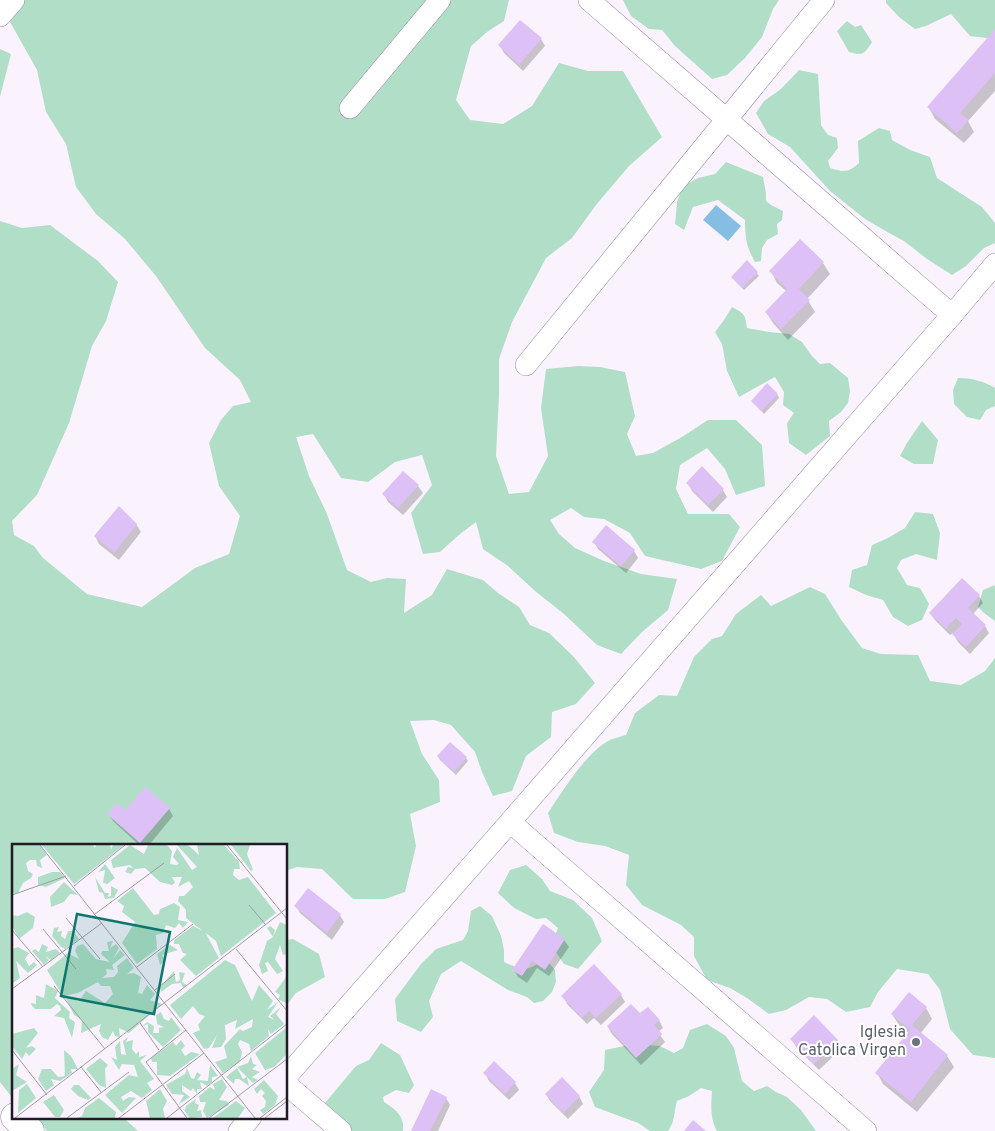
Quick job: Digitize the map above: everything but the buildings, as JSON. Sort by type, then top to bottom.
[{"type":"street","points":[[0,16],[14,0]]},
{"type":"street","points":[[350,108],[440,0]]},
{"type":"street","points":[[589,0],[952,315]]},
{"type":"street","points":[[526,365],[824,0]]},
{"type":"street","points":[[288,1075],[995,264]]},
{"type":"street","points":[[510,822],[866,1131]]},
{"type":"street","points":[[288,1086],[341,1131]]},
{"type":"street","points":[[0,1104],[12,1115]]},
{"type":"street","points":[[15,1118],[30,1131]]},
{"type":"street","points":[[239,1131],[250,1118]]},
{"type":"green space","points":[[3,0],[509,0],[504,21],[471,46],[456,100],[470,120],[503,124],[532,106],[559,63],[588,71],[623,71],[662,137],[629,166],[596,205],[572,238],[546,258],[512,322],[499,359],[496,456],[509,494],[529,492],[548,456],[541,408],[546,369],[578,366],[600,367],[625,372],[635,416],[627,434],[636,456],[653,453],[708,420],[736,420],[762,445],[765,486],[736,495],[725,469],[707,448],[680,465],[676,489],[688,514],[729,514],[740,527],[722,561],[701,569],[645,556],[630,533],[604,519],[584,517],[571,508],[550,520],[559,534],[575,548],[641,574],[677,579],[668,610],[642,632],[621,654],[597,645],[508,566],[483,549],[476,522],[440,552],[423,554],[411,513],[432,485],[422,455],[395,462],[368,482],[341,478],[313,434],[296,437],[309,476],[327,514],[347,570],[371,582],[387,578],[406,579],[404,613],[432,595],[447,569],[483,580],[519,607],[530,625],[549,633],[574,657],[595,683],[576,704],[552,712],[551,737],[526,756],[512,791],[493,796],[475,752],[451,725],[434,720],[410,721],[422,754],[439,780],[440,802],[410,814],[416,846],[405,892],[385,899],[353,899],[322,869],[297,867],[288,870],[288,844],[12,844],[12,1097],[0,1082],[0,221],[22,228],[50,225],[98,261],[118,282],[106,321],[92,346],[69,423],[37,495],[12,521],[14,535],[34,546],[43,558],[87,594],[142,607],[195,568],[229,554],[240,516],[219,486],[209,443],[221,420],[233,406],[251,402],[240,380],[205,348],[156,276],[125,239],[96,214],[76,187],[66,144],[46,112],[37,70],[10,22]]},
{"type":"green space","points":[[623,0],[779,0],[773,9],[762,37],[745,58],[727,75],[712,79],[675,46],[662,30],[649,29],[631,16]]},
{"type":"green space","points":[[886,0],[995,0],[995,39],[970,36],[951,14],[915,29],[899,17],[886,3]]},
{"type":"green space","points":[[847,21],[855,27],[861,25],[872,42],[861,54],[849,52],[837,31]]},
{"type":"green space","points":[[0,49],[11,54],[0,97]]},
{"type":"green space","points":[[799,70],[818,74],[821,125],[828,135],[837,138],[838,148],[828,161],[830,168],[842,171],[852,169],[859,163],[858,141],[879,128],[890,131],[892,140],[910,150],[930,157],[937,178],[982,207],[995,223],[995,243],[984,248],[966,266],[952,275],[904,241],[865,219],[830,191],[790,147],[768,134],[756,113],[764,101],[781,89]]},
{"type":"green space","points":[[726,162],[763,177],[766,201],[783,211],[782,220],[777,224],[778,234],[767,240],[762,248],[761,261],[755,262],[748,246],[745,220],[718,200],[693,207],[684,230],[675,224],[677,202],[683,186],[698,178],[715,174]]},
{"type":"green space","points":[[732,307],[744,315],[747,328],[789,334],[802,342],[820,364],[830,363],[848,378],[850,391],[848,403],[841,412],[829,421],[830,436],[806,455],[789,443],[787,423],[794,413],[783,405],[784,392],[775,377],[739,397],[727,371],[722,344],[715,332]]},
{"type":"green space","points":[[958,378],[977,380],[995,388],[995,406],[986,410],[980,420],[967,417],[954,404],[953,390]]},
{"type":"green space","points":[[922,421],[938,440],[933,464],[914,464],[900,456]]},
{"type":"green space","points":[[915,512],[933,514],[940,533],[937,560],[916,554],[901,560],[897,568],[907,585],[920,588],[929,604],[922,620],[908,626],[893,617],[883,600],[849,587],[852,570],[867,565],[872,545],[905,528]]},
{"type":"green space","points":[[995,585],[995,621],[978,607],[983,590]]},
{"type":"green space","points":[[810,587],[825,594],[862,648],[881,654],[918,655],[930,681],[961,685],[985,671],[995,658],[995,1058],[973,1055],[950,1029],[940,990],[928,974],[897,969],[878,992],[870,1007],[846,1012],[827,999],[809,997],[786,1010],[769,1014],[730,988],[707,980],[694,956],[694,937],[681,925],[642,905],[626,885],[629,855],[605,846],[578,842],[554,833],[548,813],[583,764],[599,747],[614,738],[626,735],[635,713],[659,695],[677,696],[694,657],[712,639],[722,636],[736,614],[761,595],[771,606]]},
{"type":"green space","points":[[526,865],[542,879],[550,891],[573,900],[592,918],[602,941],[578,969],[564,964],[551,945],[558,928],[546,918],[536,919],[514,908],[498,893],[510,870]]},
{"type":"green space","points":[[480,906],[492,916],[501,936],[504,962],[525,969],[545,959],[555,970],[556,982],[552,992],[543,1001],[534,1003],[527,997],[508,990],[461,961],[441,974],[429,1001],[433,1017],[421,1032],[397,1021],[395,999],[421,964],[436,949],[463,940],[468,931],[471,911]]},
{"type":"green space","points":[[293,939],[319,954],[325,977],[296,993],[288,1003],[288,940]]},
{"type":"green space","points":[[707,1024],[726,1036],[734,1048],[742,1081],[754,1091],[767,1086],[787,1097],[801,1110],[816,1131],[717,1131],[712,1117],[712,1091],[701,1088],[677,1101],[673,1120],[668,1131],[650,1131],[638,1123],[595,1107],[589,1092],[604,1070],[605,1050],[634,1044],[660,1046],[674,1053],[683,1048],[690,1030]]},
{"type":"green space","points":[[381,1043],[400,1055],[414,1085],[409,1093],[396,1090],[383,1097],[384,1102],[401,1117],[403,1131],[352,1131],[348,1127],[318,1116],[325,1103],[356,1066],[369,1060]]},
{"type":"green space","points":[[38,1118],[126,1118],[138,1131],[47,1131]]},
{"type":"water","points":[[716,205],[741,226],[728,241],[703,220]]},
{"type":"place","name":"Iglesia Catolica Virgen","points":[[916,1042]]}]
